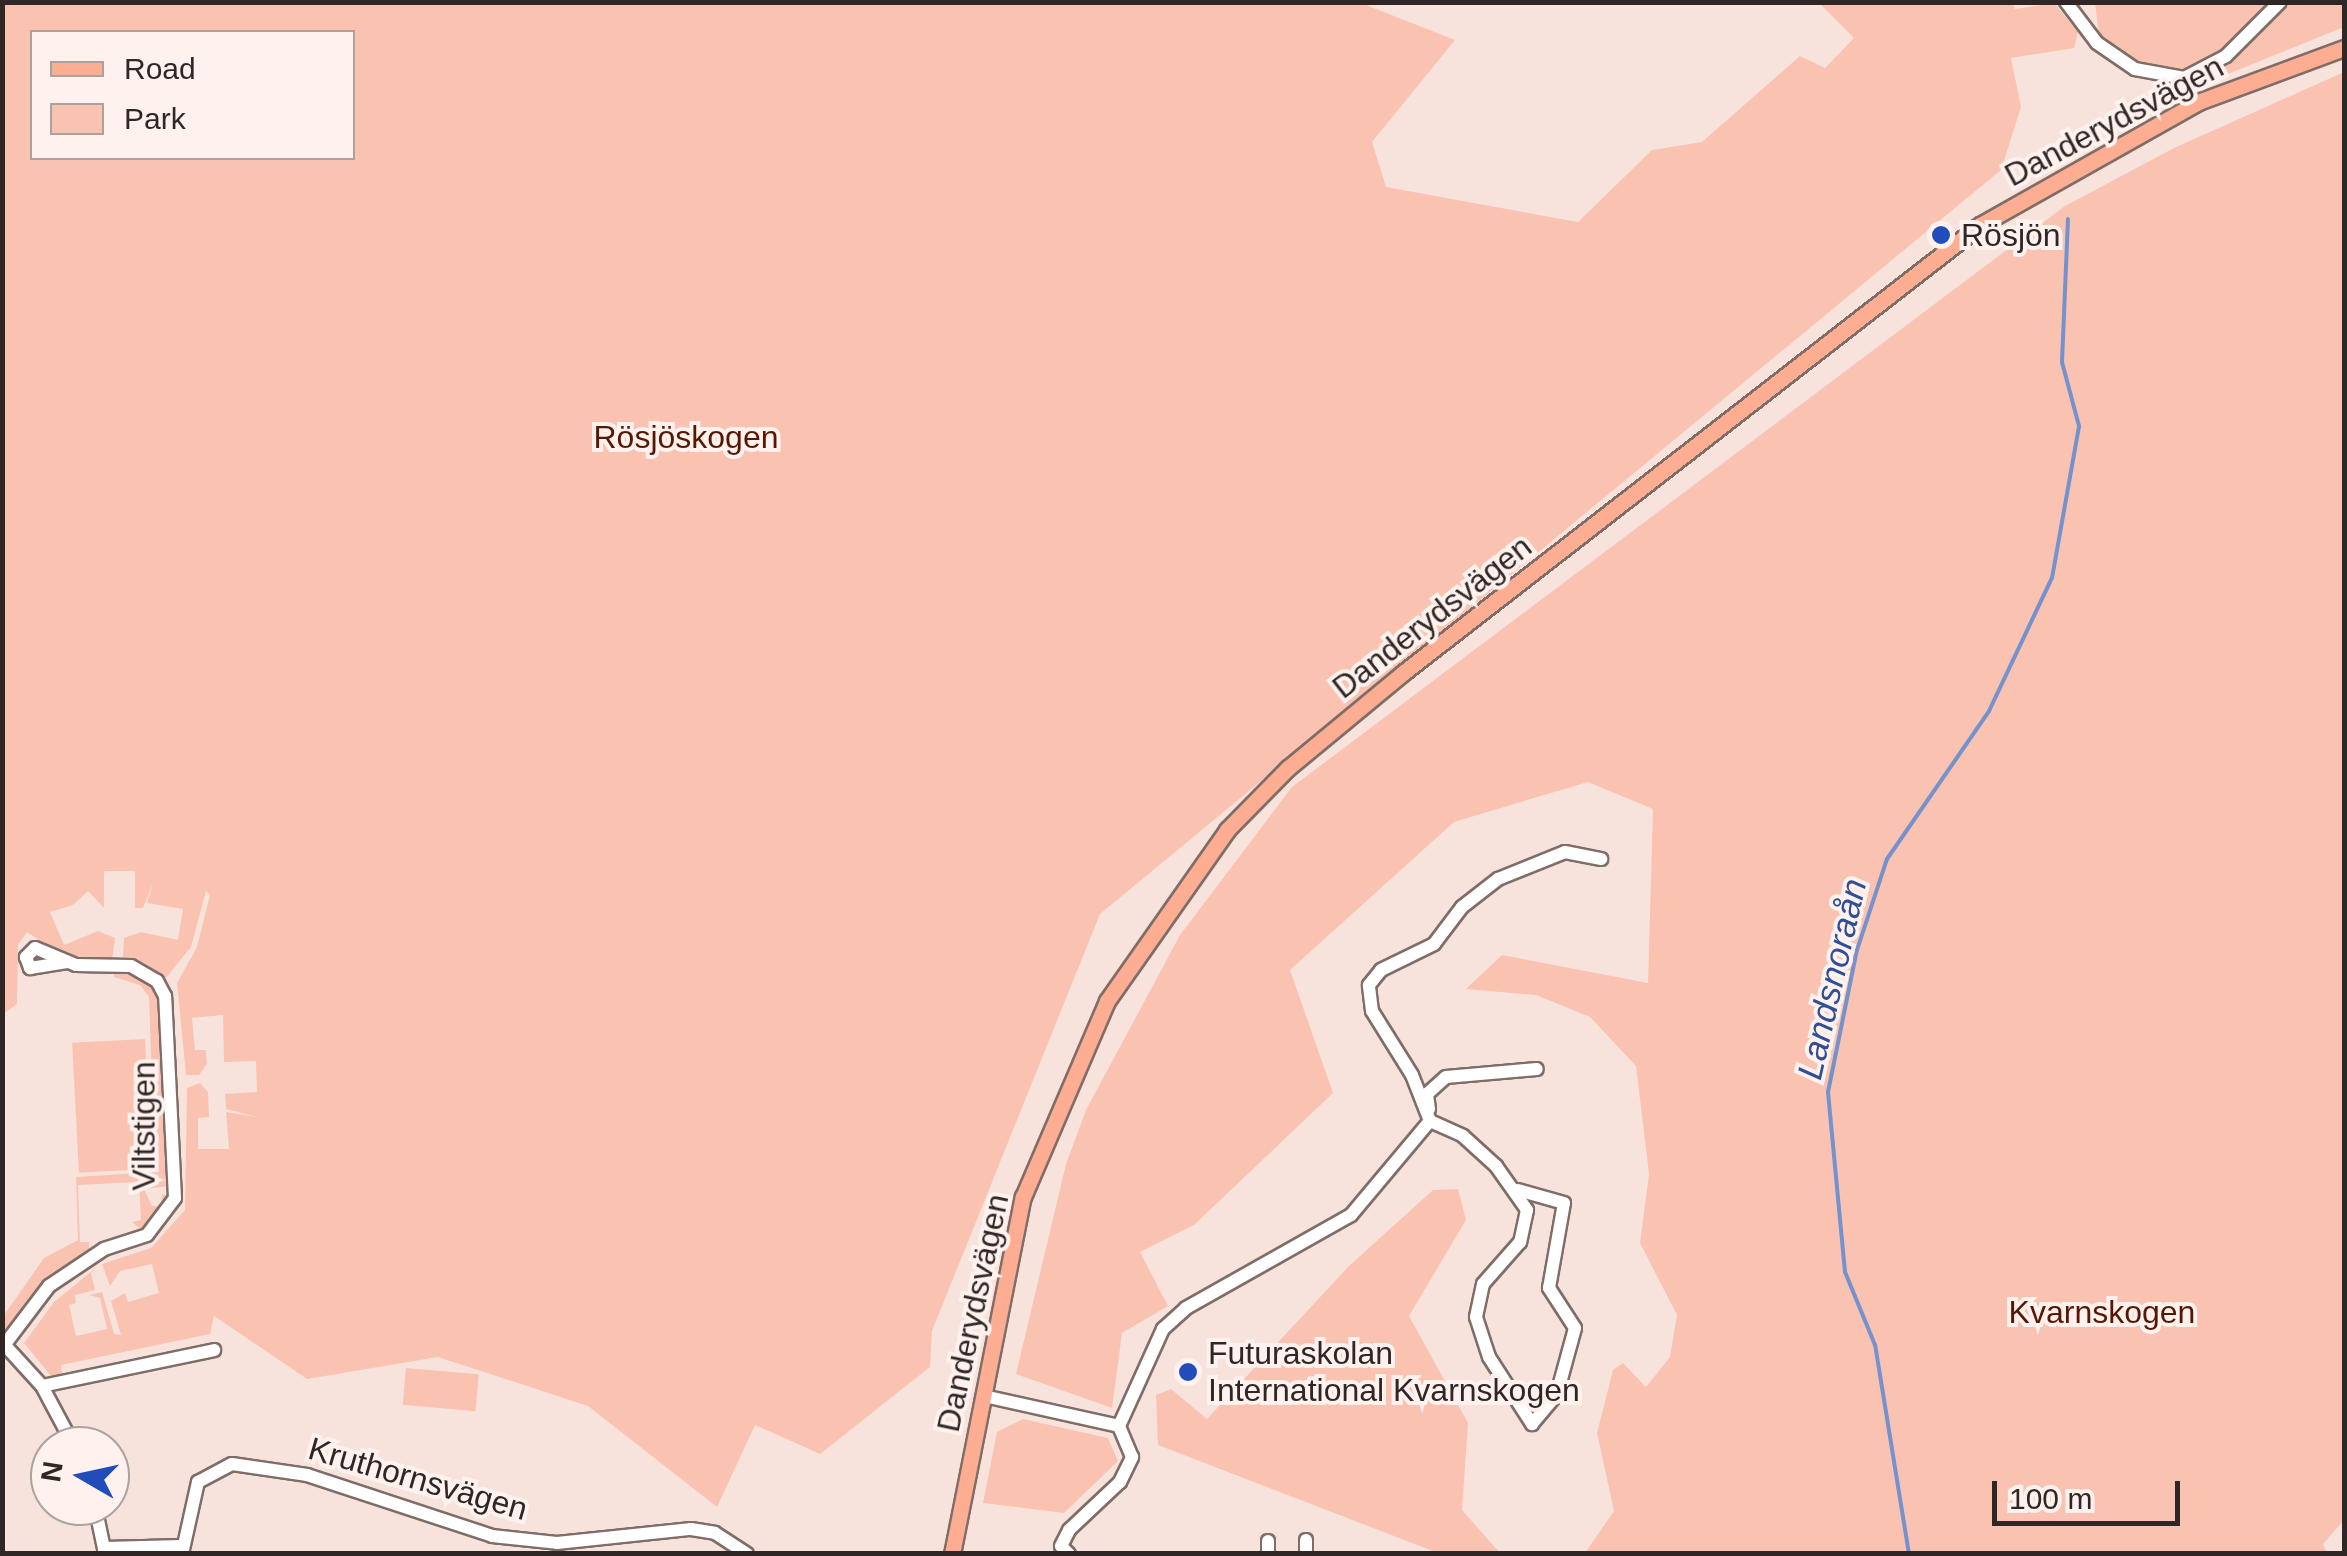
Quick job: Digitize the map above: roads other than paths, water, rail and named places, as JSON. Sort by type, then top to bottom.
[{"type":"main road","name":"Danderydsvägen","points":[[952,1554],[1023,1197],[1084,1047],[1188,877],[1288,768],[1980,226],[2198,102],[2344,48]]},
{"type":"street","points":[[2066,2],[2097,43],[2135,69],[2184,78],[2226,56],[2280,2]]},
{"type":"street","points":[[1518,1190],[1564,1203],[1549,1288],[1575,1328],[1557,1394],[1532,1424],[1489,1357],[1476,1318],[1483,1284],[1525,1230],[1527,1210],[1518,1190],[1463,1136],[1430,1121],[1412,1075],[1372,1011],[1368,985],[1381,970],[1434,944],[1462,907],[1498,878],[1565,852],[1601,860]]},
{"type":"street","name":"Viltstigen","points":[[4,1343],[49,1286],[104,1249],[147,1235],[175,1198],[165,996],[157,981],[131,966],[66,962]]},
{"type":"street","points":[[1069,1554],[1061,1546],[1069,1530],[1120,1482],[1132,1457],[1118,1426],[1163,1329],[1186,1308],[1351,1215],[1430,1121],[1427,1094],[1436,1082],[1537,1069]]},
{"type":"street","points":[[4,1343],[42,1386],[63,1426]]},
{"type":"street","points":[[42,1386],[214,1350]]},
{"type":"street","points":[[984,1396],[1118,1426]]},
{"type":"street","name":"Kruthornsvägen","points":[[104,1551],[182,1550],[198,1482],[232,1464],[307,1475],[492,1536],[557,1543],[691,1529],[714,1533],[747,1554]]},
{"type":"street","points":[[99,1526],[104,1551]]},
{"type":"waterway","name":"Landsnoraån","points":[[1909,1554],[1875,1345],[1845,1272],[1828,1092],[1857,950],[1887,859],[1989,711],[2052,578],[2079,426],[2062,362],[2068,219]]},
{"type":"place","name":"Rösjön","points":[[1941,235]]},
{"type":"place","name":"Futuraskolan International Kvarnskogen","points":[[1188,1372]]},
{"type":"park label","name":"Rösjöskogen","points":[[686,437]]},
{"type":"park label","name":"Kvarnskogen","points":[[2102,1312]]}]
